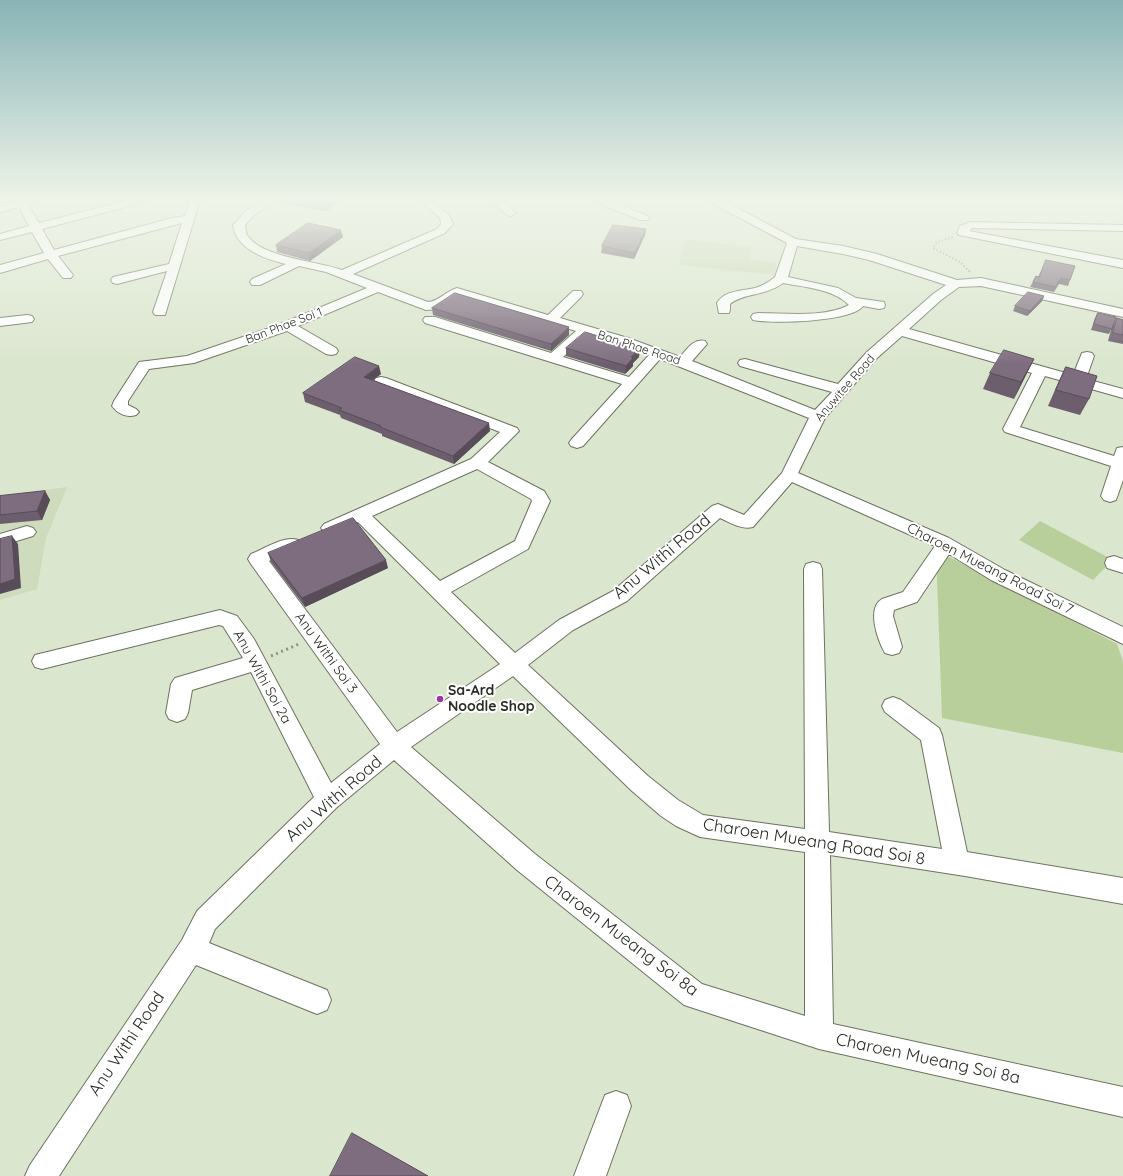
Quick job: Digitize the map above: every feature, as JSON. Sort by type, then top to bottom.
[{"type":"street","points":[[0,269],[51,255],[67,275]]},
{"type":"street","points":[[160,312],[177,255]]},
{"type":"street","points":[[270,255],[329,269],[377,288]]},
{"type":"street","points":[[343,274],[386,255]]},
{"type":"street","points":[[724,310],[723,303],[733,296],[761,290],[773,285],[781,279],[789,255]]},
{"type":"street","points":[[864,255],[956,284],[981,282],[1123,313]]},
{"type":"street","points":[[1076,255],[1123,264]]},
{"type":"street","points":[[256,282],[299,262]]},
{"type":"street","points":[[118,280],[174,266]]},
{"type":"street","points":[[781,279],[835,291],[854,301],[879,305]]},
{"type":"street","name":"Anuwitee Road","points":[[718,510],[747,523],[789,475],[818,416],[872,355],[937,297],[956,284]]},
{"type":"street","name":"Ban Phae Road","points":[[377,288],[426,306],[436,306],[456,292],[658,353],[818,416]]},
{"type":"street","name":"Ban Phae Soi 1","points":[[131,412],[122,409],[120,406],[121,401],[142,366],[146,364],[189,360],[288,326],[377,288]]},
{"type":"street","points":[[550,320],[577,294]]},
{"type":"street","points":[[758,316],[807,318],[850,311],[857,306],[854,301]]},
{"type":"street","points":[[0,322],[27,319]]},
{"type":"street","points":[[430,320],[631,382]]},
{"type":"street","points":[[288,326],[331,352]]},
{"type":"street","points":[[553,358],[585,330]]},
{"type":"street","points":[[900,331],[1123,394]]},
{"type":"street","points":[[683,362],[700,344]]},
{"type":"street","points":[[577,443],[658,353]]},
{"type":"street","points":[[1078,381],[1087,356]]},
{"type":"street","points":[[745,363],[842,390]]},
{"type":"street","points":[[1040,371],[1011,429],[1121,458],[1110,496]]},
{"type":"street","points":[[361,515],[477,463],[511,431],[381,382]]},
{"type":"street","points":[[438,591],[522,545],[541,501],[538,495],[477,463]]},
{"type":"street","name":"Charoen Mueang Road Soi 7","points":[[789,475],[946,544],[998,575],[1123,636]]},
{"type":"street","name":"Anu Withi Road","points":[[41,1176],[191,949],[206,920],[328,800],[394,746],[514,665],[566,625],[620,596],[718,510]]},
{"type":"street","name":"Anu Withi Soi 3","points":[[361,515],[257,559],[394,746]]},
{"type":"street","name":"Charoen Mueang Road Soi 8","points":[[361,515],[514,665],[640,783],[684,819],[700,826],[818,842],[1123,891]]},
{"type":"street","points":[[0,540],[27,532]]},
{"type":"street","points":[[892,647],[883,616],[886,606],[893,601],[903,601],[910,597],[946,544]]},
{"type":"street","points":[[813,569],[815,747],[818,842],[819,1035]]},
{"type":"street","name":"Anu Withi Soi 2a","points":[[42,661],[220,617],[230,621],[247,645],[328,800]]},
{"type":"street","points":[[177,713],[182,684],[256,662]]},
{"type":"street","points":[[893,706],[931,735],[957,864]]},
{"type":"street","name":"Charoen Mueang Soi 8a","points":[[394,746],[526,862],[694,995],[819,1035],[1123,1102]]},
{"type":"street","points":[[191,949],[317,1000]]},
{"type":"street","points":[[590,1176],[616,1106]]},
{"type":"path","points":[[946,255],[960,262],[981,282]]},
{"type":"path","points":[[256,662],[315,638]]},
{"type":"shaded area","points":[[681,255],[750,255],[749,259],[777,263],[774,275],[679,265]]},
{"type":"shaded area","points":[[67,487],[46,538],[37,589],[0,600],[0,496]]},
{"type":"green space","points":[[1040,521],[1113,560],[1093,580],[1019,540]]},
{"type":"green space","points":[[936,550],[1117,644],[1123,661],[1123,753],[942,718]]},
{"type":"building","points":[[1046,260],[1075,266],[1070,280],[1061,278],[1056,287],[1033,282],[1036,276],[1039,277]]},
{"type":"building","points":[[1028,292],[1044,296],[1030,311],[1015,306]]},
{"type":"building","points":[[455,293],[569,327],[551,344],[432,308]]},
{"type":"building","points":[[1098,313],[1116,317],[1112,329],[1094,324]]},
{"type":"building","points":[[1117,318],[1123,320],[1123,335],[1113,333]]},
{"type":"building","points":[[585,332],[640,349],[631,357],[633,358],[626,366],[566,348]]},
{"type":"building","points":[[1004,350],[1034,359],[1021,382],[990,373]]},
{"type":"building","points":[[355,357],[379,366],[364,377],[489,423],[453,456],[339,410],[342,408],[303,393]]},
{"type":"building","points":[[1066,367],[1097,376],[1089,399],[1056,390]]},
{"type":"building","points":[[45,491],[37,511],[0,515],[0,496]]},
{"type":"building","points":[[353,518],[386,560],[302,598],[268,553]]},
{"type":"building","points":[[12,536],[15,579],[0,584],[0,539]]},
{"type":"building","points":[[352,1133],[428,1176],[330,1176]]},
{"type":"place","name":"Sa-Ard Noodle Shop","points":[[440,699]]}]
